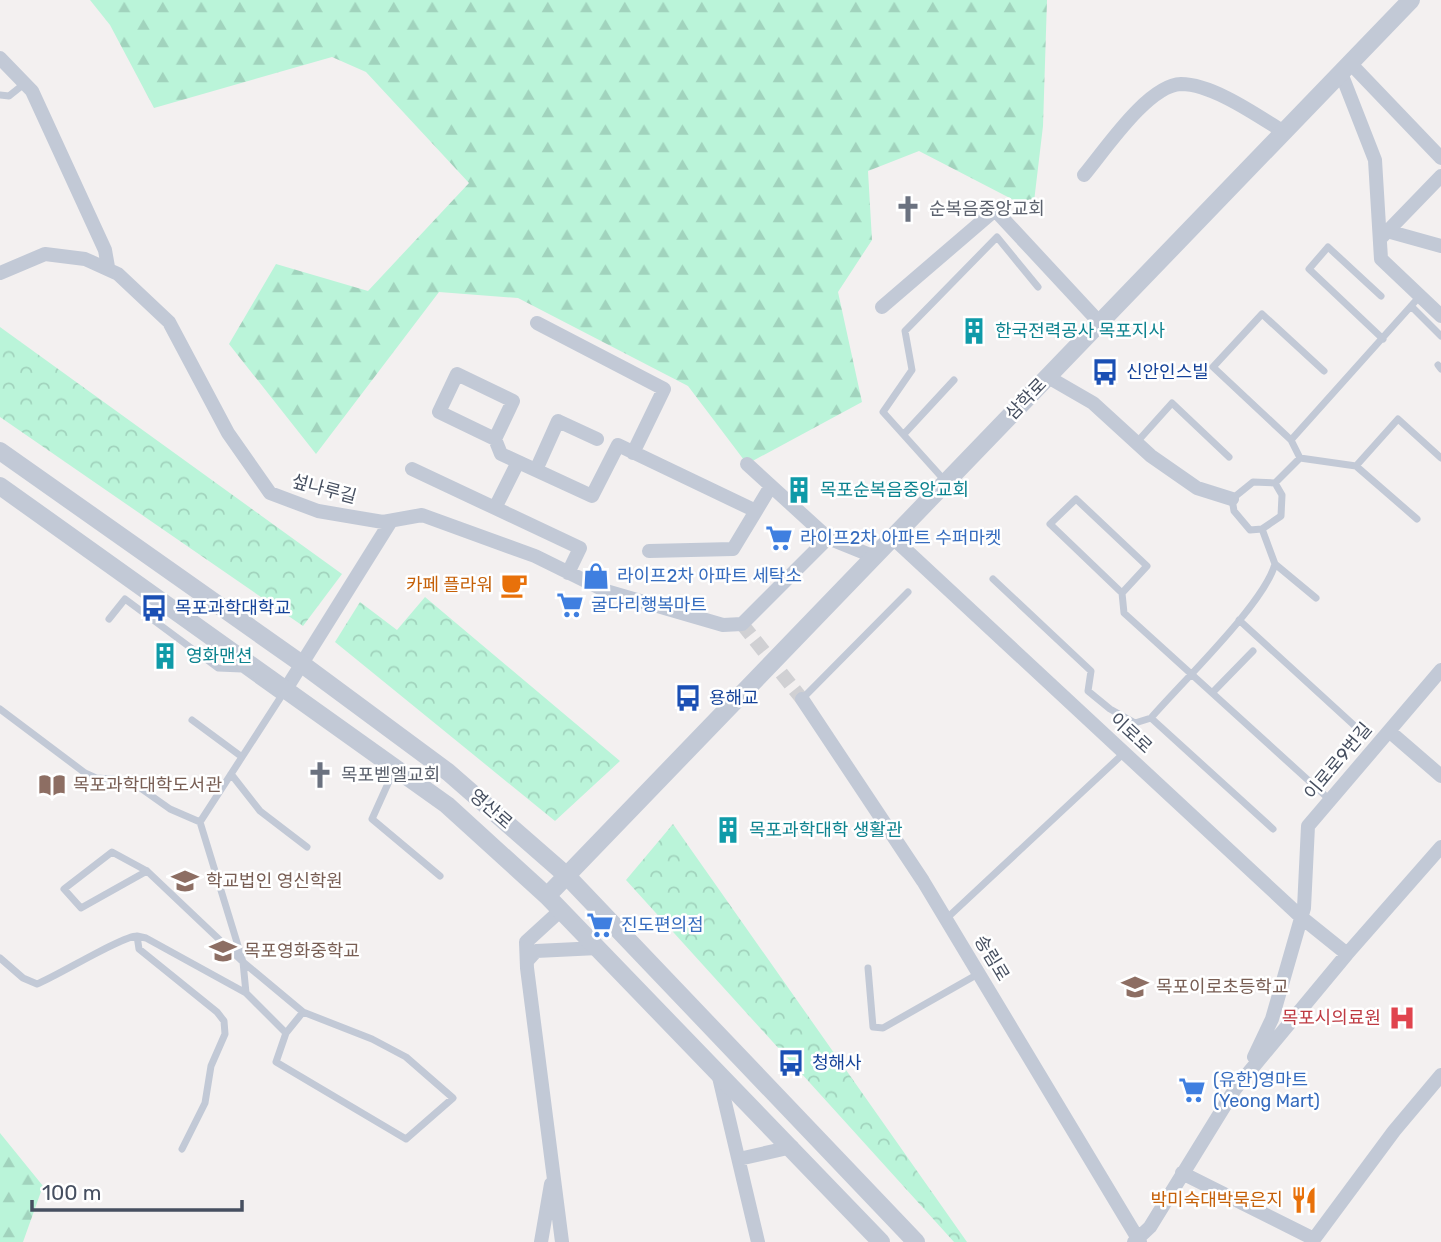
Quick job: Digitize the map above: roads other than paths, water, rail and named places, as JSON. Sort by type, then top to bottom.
[{"type":"street","name":"삼학로","points":[[566,875],[1411,0]]},
{"type":"street","points":[[0,58],[32,91],[105,250],[108,267]]},
{"type":"street","points":[[1345,68],[1441,158]]},
{"type":"street","points":[[1345,68],[1375,160],[1384,235],[1381,259],[1415,301],[1441,316]]},
{"type":"street","points":[[1084,175],[1148,100],[1168,87],[1182,84],[1232,101],[1284,132]]},
{"type":"street","points":[[1384,235],[1441,176]]},
{"type":"street","points":[[882,307],[995,210],[1100,323]]},
{"type":"street","points":[[1384,235],[1441,246]]},
{"type":"street","name":"섶나루길","points":[[0,273],[45,254],[85,259],[108,267],[169,322],[228,433],[270,493],[317,511],[383,522],[422,515],[535,556],[606,591],[723,625],[742,624],[828,538]]},
{"type":"street","points":[[537,323],[664,389],[633,453]]},
{"type":"street","points":[[495,439],[439,412],[457,374],[513,401],[495,439],[500,454],[592,496],[618,445],[756,511]]},
{"type":"street","points":[[1048,377],[1093,403],[1136,443],[1197,488],[1232,499]]},
{"type":"street","points":[[536,470],[558,421],[597,439]]},
{"type":"street","name":"영산로","points":[[0,451],[302,664],[448,772],[566,875],[916,1242]]},
{"type":"street","points":[[495,508],[518,462]]},
{"type":"street","points":[[747,464],[828,538],[874,557]]},
{"type":"street","points":[[412,469],[580,548],[568,573]]},
{"type":"street","name":"영산로","points":[[0,486],[283,693],[396,767],[447,805],[561,910],[881,1242]]},
{"type":"street","points":[[649,551],[733,549],[771,486]]},
{"type":"street","points":[[283,693],[391,521]]},
{"type":"street","name":"이로로","points":[[893,538],[1301,917],[1347,954]]},
{"type":"street","name":"이로로9번길","points":[[1235,1089],[1262,1044],[1272,1019],[1301,917],[1308,827],[1438,677]]},
{"type":"street","name":"송림로","points":[[802,699],[946,919],[1137,1241]]},
{"type":"street","points":[[1389,731],[1441,776]]},
{"type":"street","points":[[1137,1241],[1150,1227],[1235,1089],[1347,954],[1441,847]]},
{"type":"street","points":[[547,896],[566,875]]},
{"type":"street","points":[[561,910],[526,942],[562,1242]]},
{"type":"street","points":[[527,961],[536,951],[597,948]]},
{"type":"street","points":[[718,1072],[758,1242]]},
{"type":"street","points":[[1182,1173],[1317,1240],[1394,1131],[1441,1076]]},
{"type":"street","points":[[739,1159],[792,1147]]},
{"type":"street","points":[[541,1242],[554,1169]]},
{"type":"lane","points":[[0,94],[9,96],[25,84]]},
{"type":"lane","points":[[946,482],[883,412],[912,370],[905,331],[997,237],[1038,287]]},
{"type":"lane","points":[[1381,296],[1328,247],[1309,269],[1383,338]]},
{"type":"lane","points":[[1292,440],[1415,301],[1441,336]]},
{"type":"lane","points":[[1300,458],[1292,440],[1213,367],[1262,314],[1324,371]]},
{"type":"lane","points":[[904,434],[954,380]]},
{"type":"lane","points":[[1136,443],[1172,403],[1229,457]]},
{"type":"lane","points":[[1356,466],[1398,419],[1441,458]]},
{"type":"lane","points":[[1300,458],[1356,466],[1417,519]]},
{"type":"lane","points":[[1275,483],[1282,495],[1281,516],[1262,529],[1250,530],[1234,511],[1232,499],[1253,482],[1275,483],[1300,458]]},
{"type":"lane","points":[[1122,593],[1147,566],[1076,499],[1050,524],[1122,593],[1124,613],[1331,800]]},
{"type":"lane","points":[[1262,529],[1275,564],[1316,598]]},
{"type":"lane","points":[[993,579],[1091,671],[1088,691],[1110,709],[1135,723],[1151,718],[1239,620],[1270,582],[1275,564]]},
{"type":"lane","points":[[802,699],[908,592]]},
{"type":"lane","points":[[109,619],[125,599],[218,668],[242,669],[283,693],[200,822]]},
{"type":"lane","points":[[1239,620],[1357,729]]},
{"type":"lane","points":[[1213,692],[1253,651]]},
{"type":"lane","points":[[0,709],[85,773],[96,778],[129,780],[170,809],[200,822],[243,961],[246,993]]},
{"type":"lane","points":[[1151,718],[1272,829]]},
{"type":"lane","points":[[192,720],[242,757]]},
{"type":"lane","points":[[946,919],[1124,753]]},
{"type":"lane","points":[[396,767],[372,819],[440,876]]},
{"type":"lane","points":[[231,774],[260,811],[307,847]]},
{"type":"lane","points":[[148,871],[81,908],[64,889],[112,852],[148,871],[243,961],[303,1012],[372,1038],[406,1057],[453,1098],[407,1139],[276,1062],[286,1033],[303,1012]]},
{"type":"lane","points":[[0,958],[23,978],[37,984],[68,970],[127,936],[146,938],[246,993],[286,1033]]},
{"type":"lane","points":[[137,936],[139,949],[217,1012],[224,1021],[225,1034],[211,1066],[205,1103],[182,1149]]},
{"type":"lane","points":[[868,968],[873,1027],[883,1028],[978,973]]},
{"type":"tunnel","points":[[742,624],[802,699]]},
{"type":"place","name":"순복음중앙교회","points":[[908,209]]},
{"type":"place","name":"한국전력공사 목포지사","points":[[974,331]]},
{"type":"place","name":"신안인스빌","points":[[1105,372]]},
{"type":"place","name":"목포순복음중앙교회","points":[[799,490]]},
{"type":"place","name":"라이프2차 아파트 수퍼마켓","points":[[779,538]]},
{"type":"place","name":"라이프2차 아파트 세탁소","points":[[596,576]]},
{"type":"place","name":"카페 플라워","points":[[514,585]]},
{"type":"place","name":"굴다리행복마트","points":[[570,605]]},
{"type":"place","name":"목포과학대학교","points":[[154,608]]},
{"type":"place","name":"영화맨션","points":[[165,656]]},
{"type":"place","name":"용해교","points":[[688,698]]},
{"type":"place","name":"목포벧엘교회","points":[[320,775]]},
{"type":"place","name":"목포과학대학도서관","points":[[52,785]]},
{"type":"place","name":"목포과학대학 생활관","points":[[728,830]]},
{"type":"place","name":"학교법인 영신학원","points":[[185,881]]},
{"type":"place","name":"진도편의점","points":[[600,925]]},
{"type":"place","name":"목포영화중학교","points":[[223,951]]},
{"type":"place","name":"목포이로초등학교","points":[[1135,987]]},
{"type":"place","name":"목포시의료원","points":[[1402,1018]]},
{"type":"place","name":"청해사","points":[[791,1063]]},
{"type":"place","name":"(유한)영마트 (Yeong Mart)","points":[[1192,1090]]},
{"type":"place","name":"박미숙대박묵은지","points":[[1304,1200]]}]
